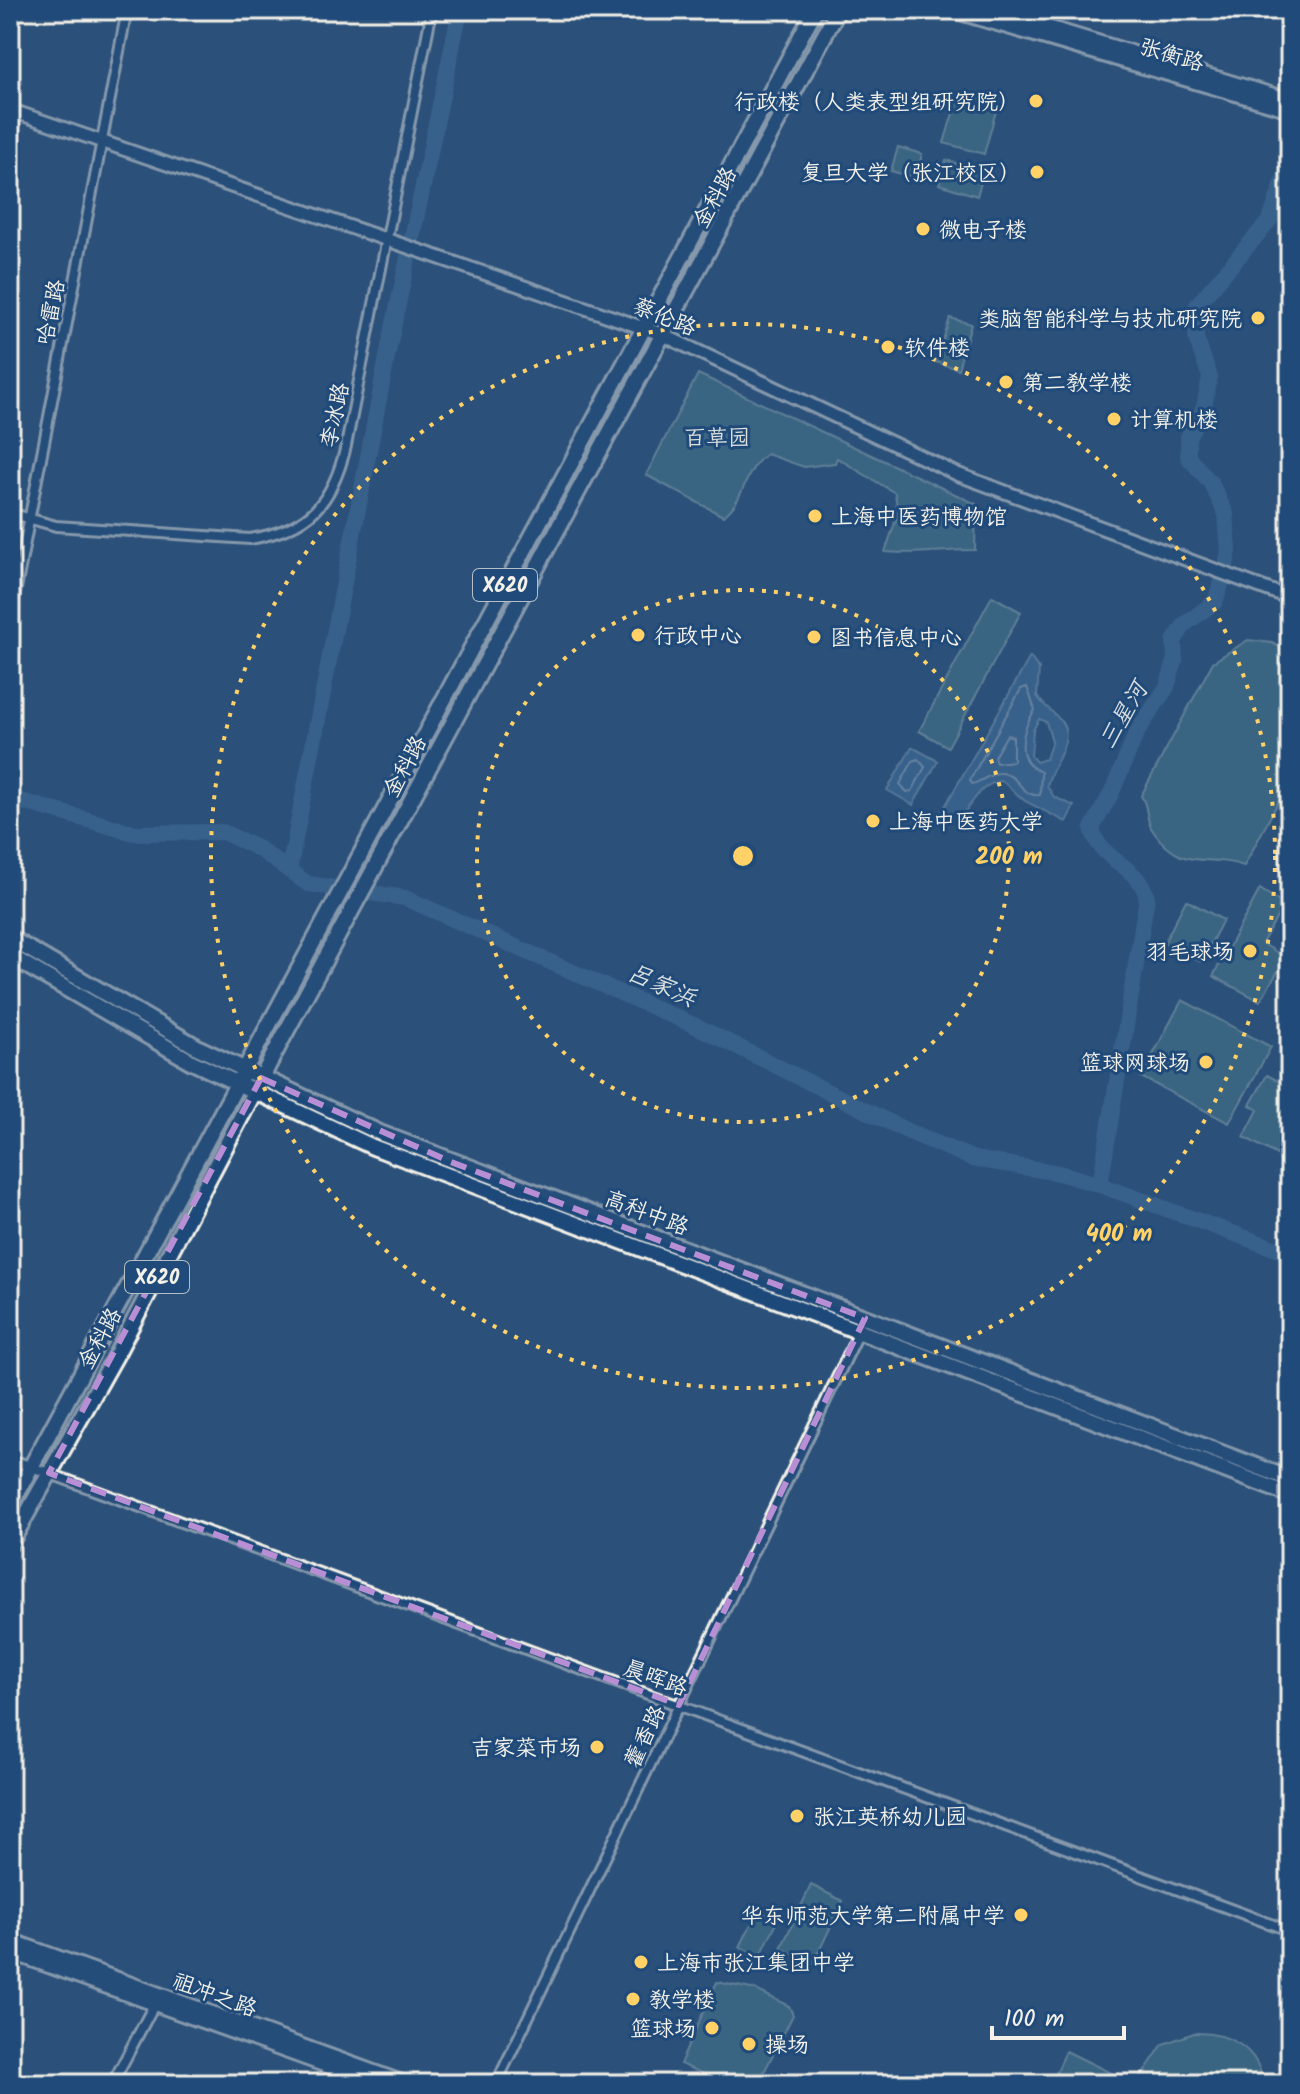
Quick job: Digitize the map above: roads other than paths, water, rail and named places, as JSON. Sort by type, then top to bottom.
[{"type":"main road","name":"金科路","points":[[10,1506],[815,10]]},
{"type":"main road","name":"金科路","points":[[10,1544],[116,1355],[261,1078],[660,337],[733,210],[838,10]]},
{"type":"main road","name":"张衡路","points":[[950,10],[1290,110]]},
{"type":"main road","name":"张衡路","points":[[991,10],[1290,100]]},
{"type":"main road","name":"高科中路","points":[[10,938],[149,1020],[244,1070],[451,1162],[1290,1479]]},
{"type":"main road","name":"高科中路","points":[[10,956],[152,1041],[236,1084],[445,1176],[1290,1495]]},
{"type":"main road","name":"祖冲之路","points":[[10,1940],[156,2000],[377,2084]]},
{"type":"main road","name":"祖冲之路","points":[[10,1952],[407,2084]]},
{"type":"street","name":"哈雷路","points":[[10,620],[127,10]]},
{"type":"street","name":"李冰路","points":[[10,513],[29,521],[250,539],[274,535],[314,514],[327,498],[342,463],[391,243],[432,10]]},
{"type":"street","name":"蔡伦路","points":[[10,110],[101,145]]},
{"type":"street","name":"蔡伦路","points":[[10,116],[391,243],[660,337],[964,485],[1290,601]]},
{"type":"street","name":"藿香路","points":[[496,2084],[865,1318]]},
{"type":"street","name":"晨晖路","points":[[10,1459],[1290,1931]]},
{"type":"street","points":[[112,2084],[156,2000]]},
{"type":"water","points":[[1030,657],[1039,669],[1037,696],[1057,717],[1066,736],[1047,786],[1054,797],[1074,806],[1066,822],[1025,801],[1002,781],[984,788],[964,813],[940,815]],"holes":[[[1039,719],[1046,722],[1052,741],[1046,759],[1036,762],[1031,756],[1033,730]]]},
{"type":"water","points":[[912,747],[938,761],[913,805],[887,790]]},
{"type":"waterway","points":[[289,871],[387,357],[460,10]]},
{"type":"waterway","name":"三星河","points":[[1100,1185],[1147,897],[1136,877],[1102,848],[1092,828],[1112,792],[1137,732],[1167,687],[1175,661],[1174,641],[1185,624],[1215,602],[1224,575],[1229,551],[1226,514],[1211,483],[1188,457],[1188,437],[1204,407],[1210,377],[1196,338],[1197,305],[1270,220],[1290,162]]},
{"type":"waterway","name":"吕家浜","points":[[10,798],[134,833],[223,832],[259,849],[308,884],[405,898],[700,1028],[907,1131],[974,1159],[1059,1173],[1100,1185],[1290,1254]]},
{"type":"place","name":"行政楼（人类表型组研究院）","points":[[1036,101]]},
{"type":"place","name":"复旦大学（张江校区）","points":[[1037,172]]},
{"type":"place","name":"微电子楼","points":[[923,229]]},
{"type":"place","name":"类脑智能科学与技术研究院","points":[[1258,318]]},
{"type":"place","name":"软件楼","points":[[888,347]]},
{"type":"place","name":"第二教学楼","points":[[1006,382]]},
{"type":"place","name":"计算机楼","points":[[1114,419]]},
{"type":"place","name":"上海中医药博物馆","points":[[815,516]]},
{"type":"place","name":"行政中心","points":[[638,635]]},
{"type":"place","name":"图书信息中心","points":[[814,637]]},
{"type":"place","name":"上海中医药大学","points":[[873,821]]},
{"type":"place","name":"羽毛球场","points":[[1250,951]]},
{"type":"place","name":"篮球网球场","points":[[1206,1062]]},
{"type":"place","name":"吉家菜市场","points":[[597,1747]]},
{"type":"place","name":"张江英桥幼儿园","points":[[797,1816]]},
{"type":"place","name":"华东师范大学第二附属中学","points":[[1021,1915]]},
{"type":"place","name":"上海市张江集团中学","points":[[641,1962]]},
{"type":"place","name":"教学楼","points":[[633,1999]]},
{"type":"place","name":"篮球场","points":[[712,2028]]},
{"type":"place","name":"操场","points":[[749,2044]]},
{"type":"park label","name":"百草园","points":[[717,437]]}]
